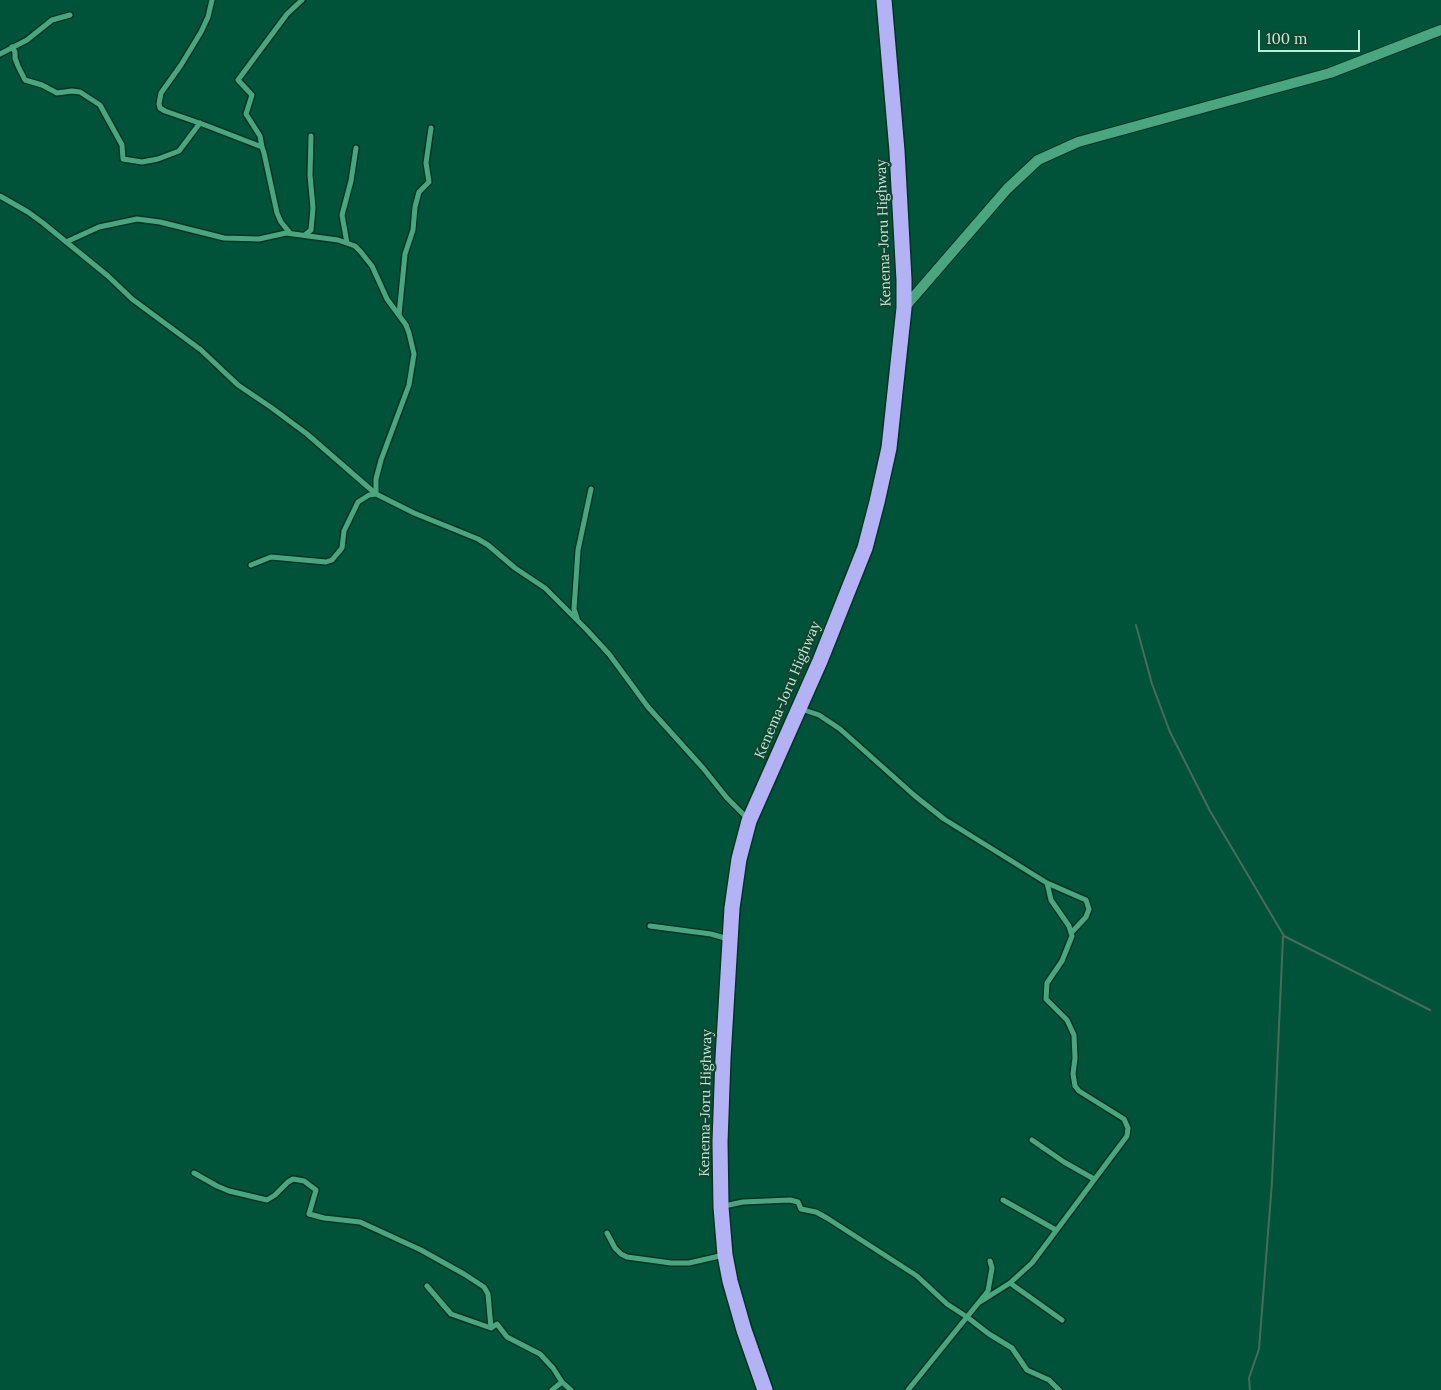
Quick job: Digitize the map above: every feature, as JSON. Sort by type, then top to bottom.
[{"type":"highway","name":"Kenema-Joru Highway","points":[[765,1390],[737,1307],[725,1255],[721,1207],[720,1133],[729,939],[735,882],[743,841],[798,708],[820,661],[859,563],[874,518],[889,448],[904,308],[904,280],[897,152],[884,0]]},
{"type":"street","points":[[212,0],[208,17],[201,32],[161,93],[160,108],[257,143],[262,147]]},
{"type":"street","points":[[290,233],[280,222],[260,136],[246,114],[252,95],[238,80],[287,14],[302,0]]},
{"type":"street","points":[[0,54],[27,40],[52,20],[70,15]]},
{"type":"street","points":[[904,308],[1007,189],[1038,160],[1078,142],[1330,73],[1441,30]]},
{"type":"street","points":[[12,47],[25,80],[42,85],[57,93],[80,92],[100,105],[120,139],[124,160],[142,162],[158,159],[180,151],[200,123]]},
{"type":"street","points":[[399,315],[405,254],[413,230],[415,207],[420,192],[429,182],[426,163],[431,128]]},
{"type":"street","points":[[305,235],[311,230],[313,208],[310,175],[311,136]]},
{"type":"street","points":[[347,243],[342,215],[351,181],[356,148]]},
{"type":"street","points":[[0,196],[28,212],[66,242],[132,299],[201,350],[238,385],[301,429],[376,494],[414,513],[464,532],[488,545],[515,568],[546,588],[609,654],[648,706],[727,798],[750,821]]},
{"type":"street","points":[[66,242],[99,227],[137,219],[160,222],[224,238],[259,239],[290,233],[347,243],[354,246],[367,259],[387,299],[409,333],[414,354],[406,395],[379,466],[376,494]]},
{"type":"street","points":[[578,621],[574,609],[578,550],[591,489]]},
{"type":"street","points":[[251,565],[271,557],[326,562],[332,560],[342,548],[344,531],[358,502],[369,495],[376,494]]},
{"type":"street","points":[[798,708],[819,715],[840,729],[915,796],[944,819],[1047,883],[1088,902],[1089,909],[1086,917],[1072,932],[1062,960],[1047,983],[1046,999],[1067,1020],[1074,1035],[1075,1058],[1073,1074],[1075,1086],[1079,1091],[1121,1116],[1128,1128],[1125,1140],[1032,1263],[1010,1283],[980,1302]]},
{"type":"street","points":[[1047,883],[1051,900],[1072,932]]},
{"type":"street","points":[[650,926],[711,934],[729,939]]},
{"type":"street","points":[[1032,1140],[1064,1162],[1094,1179]]},
{"type":"street","points":[[194,1173],[229,1191],[267,1200],[293,1179],[304,1182],[316,1190],[309,1214],[324,1218],[360,1222],[434,1257],[484,1287],[488,1294],[491,1328]]},
{"type":"street","points":[[721,1207],[742,1202],[790,1200],[798,1202],[801,1209],[816,1212],[827,1218],[917,1276],[947,1304],[1012,1348],[1027,1370],[1050,1380],[1059,1390]]},
{"type":"street","points":[[1003,1200],[1015,1205],[1056,1230]]},
{"type":"street","points":[[607,1233],[615,1248],[621,1254],[636,1258],[688,1263],[725,1255]]},
{"type":"street","points":[[908,1390],[988,1291],[992,1266],[990,1261]]},
{"type":"street","points":[[1010,1283],[1062,1320]]},
{"type":"street","points":[[427,1286],[451,1314],[491,1328]]},
{"type":"street","points":[[491,1328],[497,1324],[507,1337],[540,1354],[553,1368],[562,1382],[571,1390]]},
{"type":"street","points":[[552,1390],[562,1382]]},
{"type":"waterway","points":[[1136,625],[1152,684],[1170,732],[1210,811],[1284,936],[1430,1010]]},
{"type":"waterway","points":[[1250,1390],[1249,1378],[1259,1349],[1272,1182],[1283,937]]}]
